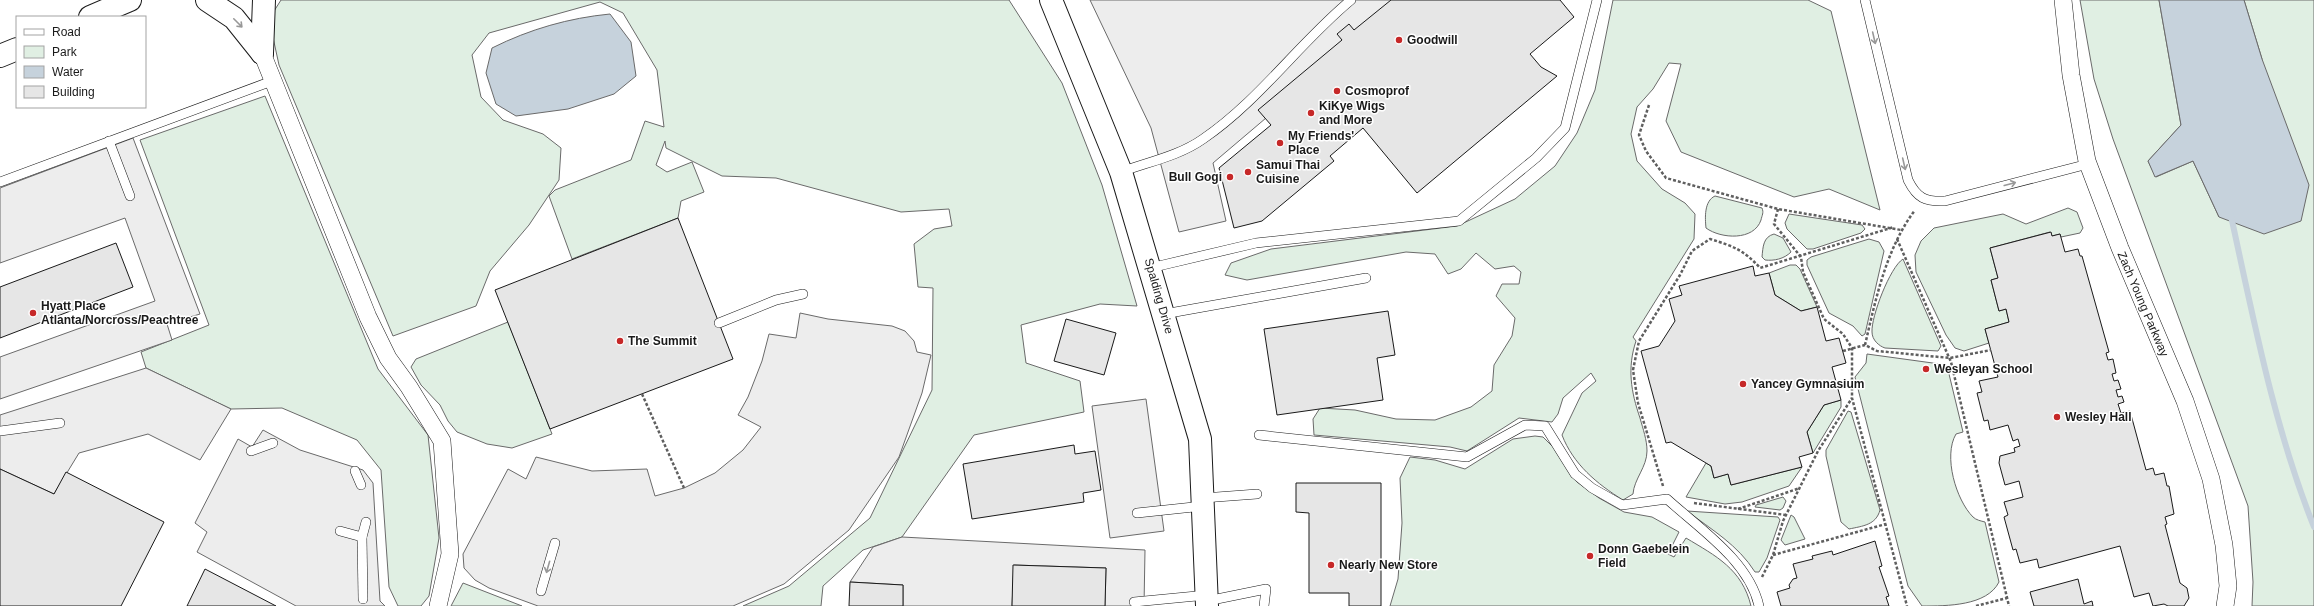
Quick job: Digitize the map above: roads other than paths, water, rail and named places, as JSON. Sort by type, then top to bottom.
[{"type":"main road","points":[[92,16],[130,0]]},
{"type":"main road","points":[[206,0],[234,18],[262,53]]},
{"type":"main road","points":[[262,53],[264,0]]},
{"type":"main road","name":"Spalding Drive","points":[[1051,0],[1121,172],[1200,439],[1207,601]]},
{"type":"main road","points":[[0,56],[16,49]]},
{"type":"street","name":"Zach Young Parkway","points":[[2063,0],[2071,75],[2088,164],[2120,248],[2185,401],[2211,479],[2224,544],[2228,586],[2225,606]]},
{"type":"street","points":[[262,53],[368,318],[388,358],[409,387],[442,441],[450,554],[438,606]]},
{"type":"lane","points":[[1121,172],[1177,153],[1202,139],[1266,85],[1326,20],[1351,0]]},
{"type":"lane","points":[[1150,268],[1256,243],[1459,221],[1536,158],[1565,128],[1597,0]]},
{"type":"lane","points":[[1865,0],[1908,180],[1914,192],[1930,202],[1945,201],[2088,164]]},
{"type":"lane","points":[[0,182],[272,81]]},
{"type":"lane","points":[[110,141],[130,196]]},
{"type":"lane","points":[[1164,314],[1366,278]]},
{"type":"lane","points":[[719,323],[776,300],[803,294]]},
{"type":"lane","points":[[0,430],[60,423]]},
{"type":"lane","points":[[1258,435],[1467,457],[1525,425],[1545,426],[1575,474],[1592,488],[1622,505],[1667,499],[1740,565],[1756,591],[1759,606]]},
{"type":"lane","points":[[251,451],[273,443]]},
{"type":"lane","points":[[355,471],[361,485]]},
{"type":"lane","points":[[1137,513],[1257,494]]},
{"type":"lane","points":[[363,599],[362,537],[366,522]]},
{"type":"lane","points":[[340,531],[362,537]]},
{"type":"lane","points":[[541,591],[555,543]]},
{"type":"lane","points":[[1134,602],[1207,601],[1266,590],[1264,606]]},
{"type":"water","points":[[2159,0],[2244,0],[2262,59],[2309,185],[2301,221],[2264,234],[2219,217],[2193,161],[2155,177],[2148,161],[2181,125]]},
{"type":"water","points":[[610,14],[631,42],[636,76],[614,94],[568,109],[516,116],[496,104],[486,73],[492,48],[521,35],[550,25],[580,18]]},
{"type":"waterway","points":[[2231,216],[2276,412],[2287,451],[2314,527]]},
{"type":"place","name":"Goodwill","points":[[1399,40]]},
{"type":"place","name":"Cosmoprof","points":[[1337,91]]},
{"type":"place","name":"KiKye Wigs and More","points":[[1311,113]]},
{"type":"place","name":"My Friends' Place","points":[[1280,143]]},
{"type":"place","name":"Samui Thai Cuisine","points":[[1248,172]]},
{"type":"place","name":"Bull Gogi","points":[[1230,177]]},
{"type":"place","name":"Hyatt Place Atlanta/Norcross/Peachtree","points":[[33,313]]},
{"type":"place","name":"The Summit","points":[[620,341]]},
{"type":"place","name":"Wesleyan School","points":[[1926,369]]},
{"type":"place","name":"Yancey Gymnasium","points":[[1743,384]]},
{"type":"place","name":"Wesley Hall","points":[[2057,417]]},
{"type":"place","name":"Donn Gaebelein Field","points":[[1590,556]]},
{"type":"place","name":"Nearly New Store","points":[[1331,565]]}]
